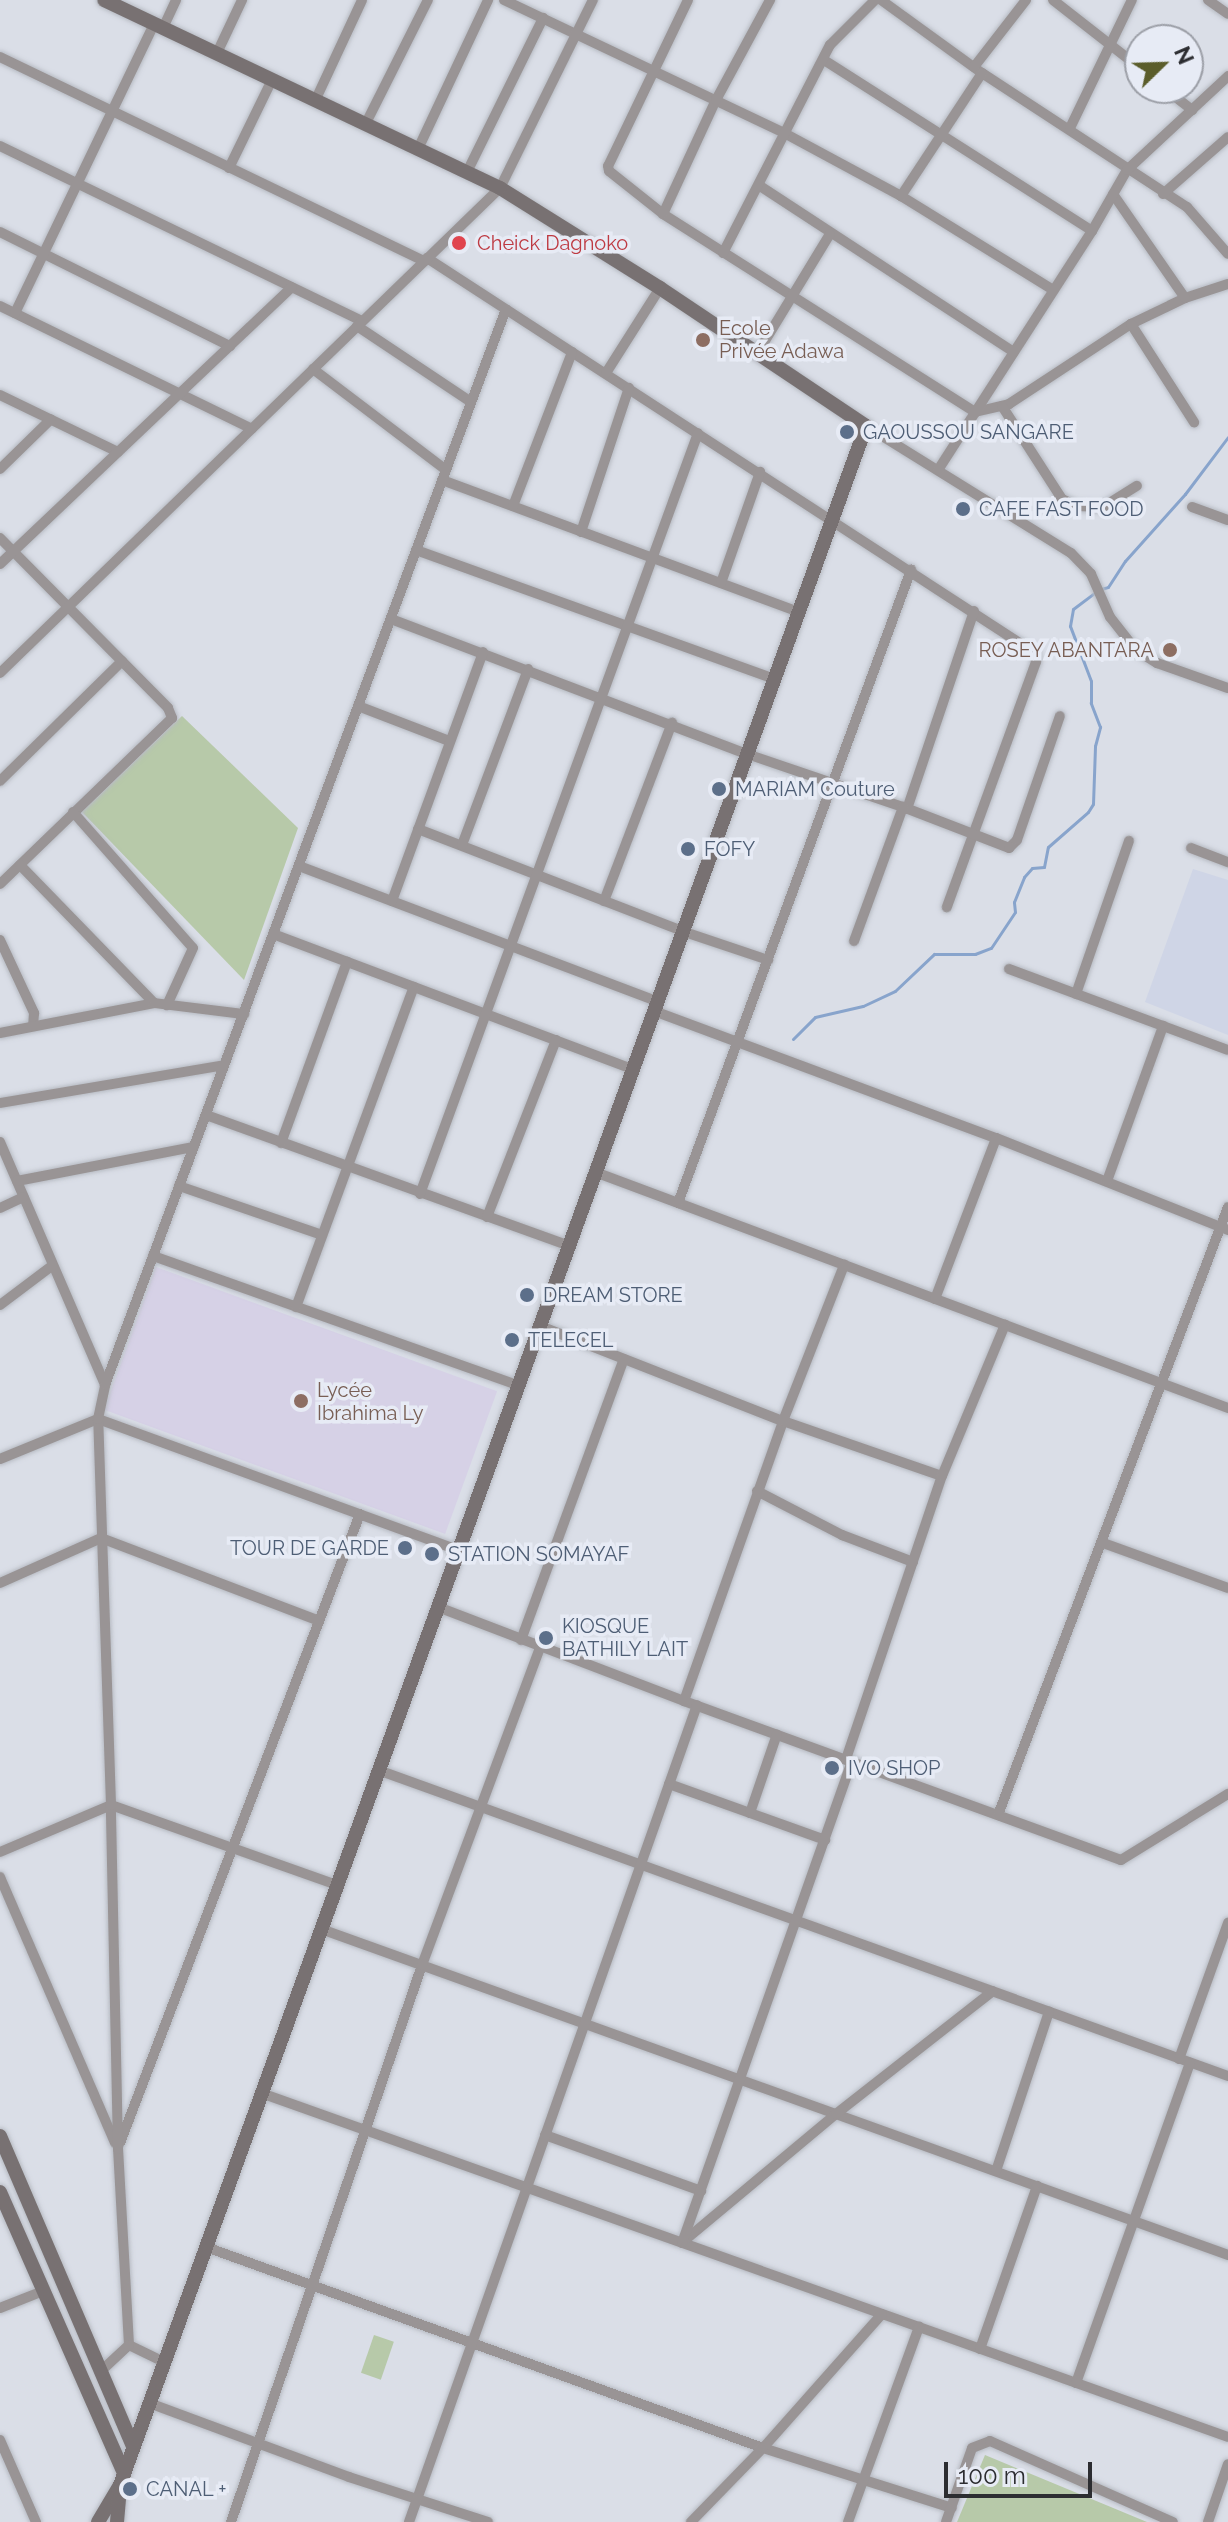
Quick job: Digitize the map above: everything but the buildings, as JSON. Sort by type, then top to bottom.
[{"type":"main road","points":[[98,2522],[122,2479],[866,426],[660,288],[500,188],[104,0]]},
{"type":"main road","points":[[0,2136],[133,2446]]},
{"type":"main road","points":[[0,2192],[122,2479],[117,2522]]},
{"type":"street","points":[[15,313],[112,108],[176,0]]},
{"type":"street","points":[[217,53],[242,0]]},
{"type":"street","points":[[315,101],[362,0]]},
{"type":"street","points":[[365,125],[428,0]]},
{"type":"street","points":[[418,149],[488,0]]},
{"type":"street","points":[[504,0],[786,134],[901,196],[1053,290]]},
{"type":"street","points":[[0,673],[500,188],[593,0]]},
{"type":"street","points":[[688,0],[608,166],[613,175],[663,214],[975,412],[1002,406],[1131,324],[1185,298],[1228,284]]},
{"type":"street","points":[[663,214],[716,100],[770,0]]},
{"type":"street","points":[[901,196],[978,70],[1026,0]]},
{"type":"street","points":[[1053,0],[1124,55]]},
{"type":"street","points":[[1070,128],[1132,0]]},
{"type":"street","points":[[1208,0],[1228,14]]},
{"type":"street","points":[[723,253],[830,45],[884,1],[978,70],[1197,214],[1227,247]]},
{"type":"street","points":[[467,172],[543,18]]},
{"type":"street","points":[[0,57],[426,260],[1028,646],[1035,653],[1036,662],[947,907]]},
{"type":"street","points":[[824,60],[1092,231]]},
{"type":"street","points":[[938,470],[1092,231],[1127,170],[1228,76]]},
{"type":"street","points":[[229,168],[272,80]]},
{"type":"street","points":[[1184,104],[1192,110]]},
{"type":"street","points":[[1163,194],[1228,137]]},
{"type":"street","points":[[0,146],[292,287],[360,324],[471,402]]},
{"type":"street","points":[[760,186],[1014,352]]},
{"type":"street","points":[[1113,194],[1185,298]]},
{"type":"street","points":[[0,232],[230,346]]},
{"type":"street","points":[[757,354],[830,234]]},
{"type":"street","points":[[0,564],[292,287]]},
{"type":"street","points":[[606,373],[660,288]]},
{"type":"street","points":[[0,306],[252,429]]},
{"type":"street","points":[[129,2345],[118,2149],[111,1805],[98,1419],[105,1385],[506,309]]},
{"type":"street","points":[[1131,324],[1194,422]]},
{"type":"street","points":[[513,506],[572,352]]},
{"type":"street","points":[[313,369],[444,475],[513,506],[798,612]]},
{"type":"street","points":[[581,532],[629,388]]},
{"type":"street","points":[[0,395],[118,452]]},
{"type":"street","points":[[1002,406],[1062,499],[1077,506],[1103,507],[1137,486]]},
{"type":"street","points":[[0,469],[51,419]]},
{"type":"street","points":[[866,426],[1071,553],[1091,574],[1123,638],[1136,650],[1157,663],[1228,688]]},
{"type":"street","points":[[420,1194],[698,433]]},
{"type":"street","points":[[721,583],[760,472]]},
{"type":"street","points":[[1192,507],[1228,520]]},
{"type":"street","points":[[0,538],[168,708],[172,718],[0,884]]},
{"type":"street","points":[[416,550],[774,679]]},
{"type":"street","points":[[678,1203],[911,570]]},
{"type":"street","points":[[854,941],[905,808],[974,611]]},
{"type":"street","points":[[391,619],[747,754],[905,808],[1009,848],[1014,845],[1060,716]]},
{"type":"street","points":[[392,901],[483,652]]},
{"type":"street","points":[[0,781],[122,661]]},
{"type":"street","points":[[462,845],[528,669]]},
{"type":"street","points":[[358,706],[449,741]]},
{"type":"street","points":[[604,901],[672,723]]},
{"type":"street","points":[[73,812],[193,948],[167,1005]]},
{"type":"street","points":[[418,829],[682,931],[768,960]]},
{"type":"street","points":[[1076,994],[1129,841]]},
{"type":"street","points":[[1191,848],[1228,862]]},
{"type":"street","points":[[20,865],[154,1003]]},
{"type":"street","points":[[299,866],[511,946],[737,1042],[996,1138],[1224,1229]]},
{"type":"street","points":[[273,934],[633,1069]]},
{"type":"street","points":[[0,940],[34,1013],[33,1026]]},
{"type":"street","points":[[281,1143],[347,962]]},
{"type":"street","points":[[1009,969],[1228,1050]]},
{"type":"street","points":[[296,1307],[414,987]]},
{"type":"street","points":[[0,1033],[154,1003],[244,1014]]},
{"type":"street","points":[[1107,1181],[1163,1026]]},
{"type":"street","points":[[487,1217],[556,1040]]},
{"type":"street","points":[[0,1103],[224,1065]]},
{"type":"street","points":[[206,1115],[347,1169],[569,1246]]},
{"type":"street","points":[[935,1299],[996,1138]]},
{"type":"street","points":[[0,1142],[105,1385]]},
{"type":"street","points":[[17,1181],[194,1147]]},
{"type":"street","points":[[595,1172],[1228,1408]]},
{"type":"street","points":[[179,1186],[322,1235]]},
{"type":"street","points":[[0,1208],[24,1197]]},
{"type":"street","points":[[998,1815],[1224,1229],[1228,1207]]},
{"type":"street","points":[[153,1256],[518,1385]]},
{"type":"street","points":[[0,1305],[53,1265]]},
{"type":"street","points":[[684,1701],[757,1491],[844,1265]]},
{"type":"street","points":[[682,2243],[825,1840],[942,1476],[1005,1325]]},
{"type":"street","points":[[540,1326],[783,1421],[942,1476]]},
{"type":"street","points":[[521,1640],[624,1359]]},
{"type":"street","points":[[0,1459],[98,1419],[458,1550]]},
{"type":"street","points":[[757,1491],[842,1535],[913,1562]]},
{"type":"street","points":[[118,2149],[360,1514]]},
{"type":"street","points":[[0,1583],[101,1538],[319,1621]]},
{"type":"street","points":[[1103,1543],[1228,1588]]},
{"type":"street","points":[[438,1607],[684,1701],[1121,1860],[1228,1794]]},
{"type":"street","points":[[231,2522],[364,2129],[479,1806],[540,1647]]},
{"type":"street","points":[[409,2522],[697,1705]]},
{"type":"street","points":[[750,1813],[777,1734]]},
{"type":"street","points":[[378,1770],[1228,2076]]},
{"type":"street","points":[[669,1784],[825,1840]]},
{"type":"street","points":[[0,1852],[111,1805],[337,1885]]},
{"type":"street","points":[[0,1877],[118,2149]]},
{"type":"street","points":[[1076,2383],[1134,2221],[1228,1923]]},
{"type":"street","points":[[321,1929],[1228,2255]]},
{"type":"street","points":[[682,2243],[836,2114],[993,1991]]},
{"type":"street","points":[[996,2171],[1049,2012]]},
{"type":"street","points":[[261,2093],[1228,2437]]},
{"type":"street","points":[[545,2135],[701,2191]]},
{"type":"street","points":[[980,2349],[1037,2186]]},
{"type":"street","points":[[206,2247],[763,2448],[952,2508]]},
{"type":"street","points":[[0,2308],[43,2291]]},
{"type":"street","points":[[691,2522],[763,2448],[882,2314]]},
{"type":"street","points":[[848,2522],[919,2327]]},
{"type":"street","points":[[101,2371],[129,2345]]},
{"type":"street","points":[[129,2345],[164,2362]]},
{"type":"street","points":[[149,2403],[349,2477],[488,2522]]},
{"type":"street","points":[[0,2440],[36,2522]]},
{"type":"street","points":[[946,2522],[972,2448],[990,2441],[1173,2522]]},
{"type":"street","points":[[1208,2522],[1228,2464]]},
{"type":"shaded area","points":[[1193,869],[1228,880],[1228,1035],[1145,1002]]},
{"type":"shaded area","name":"Lycée Ibrahima Ly","points":[[156,1267],[497,1391],[445,1534],[104,1410]]},
{"type":"green space","points":[[182,716],[298,828],[244,980],[82,812]]},
{"type":"green space","points":[[374,2335],[394,2342],[381,2380],[361,2373]]},
{"type":"green space","points":[[985,2455],[1147,2522],[957,2522]]},
{"type":"waterway","points":[[1101,589],[1108,587],[1125,561],[1185,494],[1228,437]]},
{"type":"waterway","points":[[793,1039],[815,1017],[863,1006],[895,991],[934,954],[975,954],[991,948],[1015,912],[1014,902],[1024,877],[1032,868],[1044,867],[1048,847],[1088,812],[1093,804],[1095,746],[1100,727],[1091,703],[1091,681],[1070,626],[1073,609],[1094,593]]},
{"type":"place","name":"Cheick Dagnoko","points":[[459,243]]},
{"type":"place","name":"Ecole Privée Adawa","points":[[703,340]]},
{"type":"place","name":"GAOUSSOU SANGARE","points":[[847,432]]},
{"type":"place","name":"CAFE FAST FOOD","points":[[963,509]]},
{"type":"place","name":"ROSEY ABANTARA","points":[[1170,650]]},
{"type":"place","name":"MARIAM Couture","points":[[719,789]]},
{"type":"place","name":"FOFY","points":[[688,849]]},
{"type":"place","name":"DREAM STORE","points":[[527,1295]]},
{"type":"place","name":"TELECEL","points":[[512,1340]]},
{"type":"place","name":"Lycée Ibrahima Ly","points":[[301,1401]]},
{"type":"place","name":"TOUR DE GARDE","points":[[405,1548]]},
{"type":"place","name":"STATION SOMAYAF","points":[[432,1554]]},
{"type":"place","name":"KIOSQUE BATHILY LAIT","points":[[546,1638]]},
{"type":"place","name":"IVO SHOP","points":[[832,1768]]},
{"type":"place","name":"CANAL +","points":[[130,2489]]}]
